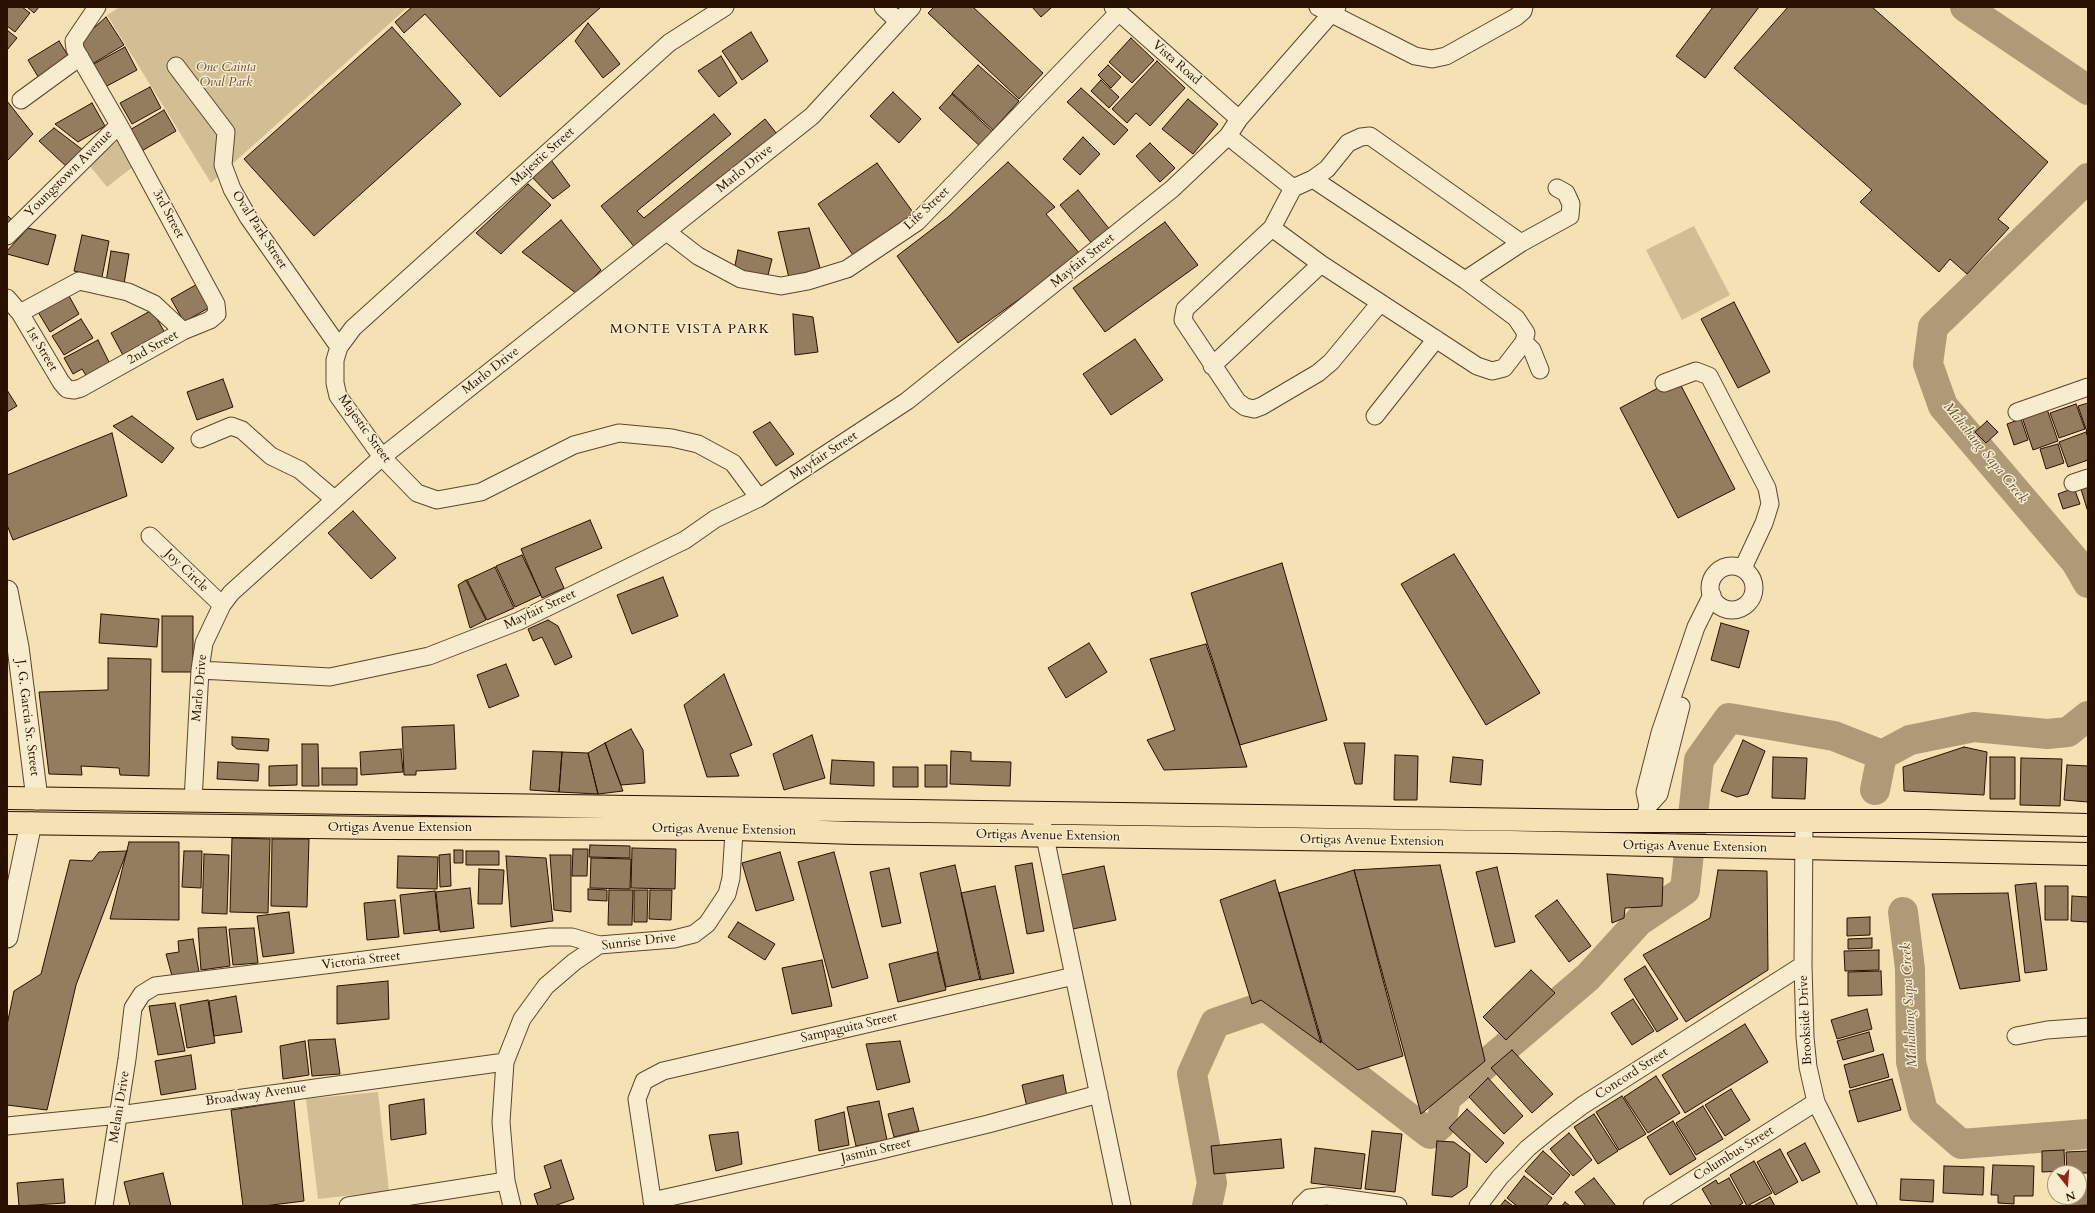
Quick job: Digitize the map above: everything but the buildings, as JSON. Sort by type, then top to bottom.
[{"type":"main road","name":"Ortigas Avenue Extension","points":[[7,798],[696,807],[735,819],[854,833],[1836,850],[1928,850],[2088,854]]},
{"type":"main road","points":[[385,804],[385,828]]},
{"type":"main road","name":"Ortigas Avenue Extension","points":[[7,823],[385,828],[1040,813],[1646,814],[1692,821],[1926,821],[2088,825]]},
{"type":"street","name":"Youngstown Avenue","points":[[7,236],[119,125],[80,57],[74,41],[97,7]]},
{"type":"street","name":"Majestic Street","points":[[725,7],[670,42],[354,328],[339,347],[335,360],[335,383],[338,396],[382,457],[417,493],[437,500],[481,492],[574,445],[619,433],[672,438],[698,444],[733,463],[759,498]]},
{"type":"street","points":[[883,7],[898,21]]},
{"type":"street","name":"Marlo Drive","points":[[193,801],[200,670],[204,643],[222,605],[232,593],[382,457],[812,116],[912,7]]},
{"type":"street","points":[[1328,9],[1415,56],[1432,59],[1453,53],[1516,17],[1524,7]]},
{"type":"street","name":"Mayfair Street","points":[[200,670],[330,677],[429,656],[526,618],[685,540],[715,519],[759,498],[907,401],[1172,190],[1228,136],[1239,119],[1328,9]]},
{"type":"street","name":"Vista Road","points":[[1115,10],[1239,119]]},
{"type":"street","name":"Life Street","points":[[667,232],[698,256],[741,279],[781,286],[808,281],[848,269],[917,222],[1115,10]]},
{"type":"street","points":[[21,100],[80,57]]},
{"type":"street","name":"Oval Park Street","points":[[176,66],[226,132],[223,164],[232,189],[242,206],[339,347]]},
{"type":"street","name":"3rd Street","points":[[119,125],[216,304]]},
{"type":"street","points":[[1228,136],[1293,188]]},
{"type":"street","points":[[1380,303],[1331,362],[1318,373],[1262,406],[1254,409],[1245,407],[1237,401],[1212,366],[1183,320],[1184,308],[1272,228],[1293,188],[1313,179],[1327,169],[1348,143],[1361,137],[1370,136],[1521,243]]},
{"type":"street","points":[[1272,228],[1321,264],[1477,366],[1492,371],[1504,368],[1524,342],[1526,333],[1516,318],[1465,280],[1313,179]]},
{"type":"street","points":[[1465,280],[1521,243],[1570,216],[1572,204],[1566,193],[1557,188]]},
{"type":"street","points":[[1212,366],[1321,264]]},
{"type":"street","points":[[20,313],[79,281],[128,292],[154,304],[183,331]]},
{"type":"street","name":"1st Street","points":[[7,298],[20,313],[61,382],[67,389],[81,388]]},
{"type":"street","name":"2nd Street","points":[[81,388],[183,331],[210,320],[217,314],[216,304]]},
{"type":"street","points":[[1375,416],[1436,339]]},
{"type":"street","points":[[1524,342],[1532,350],[1540,370]]},
{"type":"street","points":[[1664,383],[1687,372],[1696,371],[1709,376],[1767,488],[1770,504],[1764,523],[1743,568]]},
{"type":"street","points":[[2017,412],[2088,387]]},
{"type":"street","points":[[200,439],[230,426],[242,430],[271,456],[300,470],[334,499]]},
{"type":"street","name":"Joy Circle","points":[[150,536],[222,605]]},
{"type":"street","points":[[1730,566],[1743,568],[1753,580],[1753,594],[1750,601],[1739,608],[1726,608],[1716,600],[1711,582],[1718,571],[1730,566]]},
{"type":"street","name":"J. G. Garcia Sr. Street","points":[[7,591],[18,647],[37,799]]},
{"type":"street","points":[[1646,814],[1645,792],[1660,733],[1696,627],[1716,600]]},
{"type":"street","points":[[1040,813],[1043,836],[1122,1206]]},
{"type":"street","name":"Sunrise Drive","points":[[512,1206],[506,1181],[501,1122],[505,1062],[522,1019],[546,986],[574,962],[599,945],[674,939],[694,934],[707,924],[727,894],[731,878],[735,819]]},
{"type":"street","name":"Brookside Drive","points":[[1804,822],[1803,964],[1805,1037],[1808,1067],[1816,1102],[1868,1206]]},
{"type":"street","points":[[7,937],[31,824]]},
{"type":"street","name":"Victoria Street","points":[[132,1008],[142,994],[155,986],[550,937],[572,937],[599,945]]},
{"type":"street","name":"Concord Street","points":[[1478,1206],[1500,1177],[1528,1148],[1555,1126],[1590,1101],[1803,964]]},
{"type":"street","name":"Sampaguita Street","points":[[653,1204],[637,1099],[644,1081],[663,1071],[1074,976]]},
{"type":"street","name":"Melani Drive","points":[[104,1206],[128,1059],[132,1008]]},
{"type":"street","points":[[2016,1036],[2047,1030],[2088,1027]]},
{"type":"street","name":"Broadway Avenue","points":[[7,1126],[119,1115],[505,1062]]},
{"type":"street","name":"Jasmin Street","points":[[653,1204],[988,1124],[1099,1094]]},
{"type":"street","name":"Columbus Street","points":[[1652,1206],[1816,1102]]},
{"type":"street","points":[[348,1206],[418,1201],[506,1181]]},
{"type":"street","points":[[1301,1206],[1309,1198],[1327,1196],[1398,1206]]},
{"type":"green space","name":"One Cainta Oval Park","points":[[120,7],[408,7],[211,183],[107,15]]},
{"type":"green space","points":[[121,138],[134,166],[107,187],[89,165]]},
{"type":"green space","points":[[1694,226],[1730,295],[1682,320],[1646,250]]},
{"type":"green space","points":[[378,1092],[389,1191],[318,1199],[306,1099]]},
{"type":"waterway","name":"Mahabang Sapa Creek","points":[[1965,7],[2088,90]]},
{"type":"waterway","name":"Mahabang Sapa Creek","points":[[2088,178],[1933,327],[1928,364],[1943,406],[2076,562],[2088,583]]},
{"type":"waterway","name":"Mahabang Sapa Creek","points":[[1875,790],[1882,755],[1910,740],[1974,727],[2047,734],[2068,732],[2088,716]]},
{"type":"waterway","points":[[1207,1206],[1212,1183],[1192,1074],[1215,1023],[1265,1006],[1430,1134],[1441,1124],[1446,1098],[1588,977],[1639,921],[1685,890],[1699,760],[1729,718],[1834,736],[1882,755]]},
{"type":"waterway","name":"Mahabang Sapa Creek","points":[[1903,912],[1910,969],[1911,1062],[1923,1111],[1961,1144],[2088,1134]]},
{"type":"district","name":"MONTE VISTA PARK","points":[[690,330]]}]
